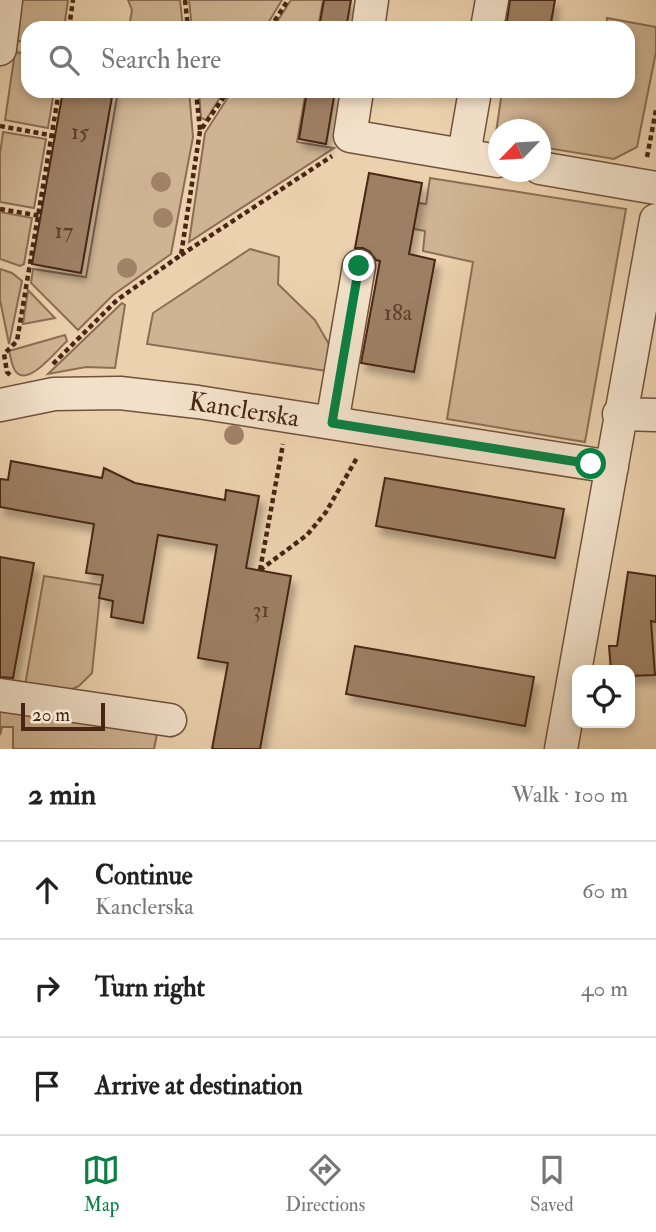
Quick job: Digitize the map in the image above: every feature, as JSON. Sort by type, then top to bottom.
[{"type":"street","points":[[0,49],[6,0]]},
{"type":"street","points":[[369,21],[372,0]]},
{"type":"street","points":[[488,21],[492,0]]},
{"type":"street","points":[[356,98],[350,135],[488,159]]},
{"type":"street","points":[[464,155],[474,98]]},
{"type":"street","points":[[551,170],[656,188]]},
{"type":"street","points":[[561,749],[656,220]]},
{"type":"street","points":[[332,423],[359,266]]},
{"type":"street","name":"Kanclerska","points":[[7,392],[120,393],[612,467]]},
{"type":"street","points":[[620,414],[656,415]]},
{"type":"street","points":[[0,695],[170,720]]},
{"type":"path","points":[[70,21],[73,0]]},
{"type":"path","points":[[185,0],[187,21]]},
{"type":"path","points":[[274,21],[288,0]]},
{"type":"path","points":[[7,392],[4,354],[17,341],[58,98]]},
{"type":"path","points":[[181,255],[200,131],[197,98]]},
{"type":"path","points":[[200,131],[223,98]]},
{"type":"path","points":[[0,126],[53,135]]},
{"type":"path","points":[[45,372],[117,300],[332,156]]},
{"type":"path","points":[[0,209],[38,216]]},
{"type":"path","points":[[284,436],[260,570],[307,535],[326,512],[362,449]]},
{"type":"shaded area","points":[[22,0],[68,0],[65,21],[21,21],[21,41],[17,41]]},
{"type":"shaded area","points":[[128,0],[180,0],[182,21],[130,21],[132,10]]},
{"type":"shaded area","points":[[189,0],[282,0],[269,21],[191,21]]},
{"type":"shaded area","points":[[291,0],[323,0],[319,21],[278,21]]},
{"type":"shaded area","points":[[635,23],[656,27],[656,52],[637,147],[614,159],[551,149],[551,119],[498,119],[501,98],[635,98]]},
{"type":"shaded area","points":[[15,52],[21,53],[21,98],[53,98],[48,128],[5,120]]},
{"type":"shaded area","points":[[117,98],[190,98],[193,137],[171,254],[113,295],[78,330],[31,283],[33,269],[86,277]]},
{"type":"shaded area","points":[[200,98],[220,98],[206,120],[201,118]]},
{"type":"shaded area","points":[[228,98],[305,98],[297,142],[334,148],[189,242],[205,133]]},
{"type":"shaded area","points":[[3,132],[46,139],[34,208],[0,202]]},
{"type":"shaded area","points":[[430,178],[626,209],[585,442],[447,419],[473,262],[423,251],[425,231],[366,220],[369,196],[426,204]]},
{"type":"shaded area","points":[[0,212],[32,218],[24,264],[20,266],[0,259]]},
{"type":"shaded area","points":[[250,249],[279,257],[278,284],[315,320],[330,346],[327,371],[147,344],[153,313]]},
{"type":"shaded area","points":[[0,269],[12,273],[22,281],[9,344],[0,300]]},
{"type":"shaded area","points":[[28,290],[55,318],[23,324]]},
{"type":"shaded area","points":[[122,303],[125,305],[115,368],[86,367],[48,374]]},
{"type":"shaded area","points":[[65,335],[67,341],[36,371],[22,375],[15,371],[9,351]]},
{"type":"shaded area","points":[[44,576],[101,585],[92,673],[79,686],[63,693],[24,691]]},
{"type":"shaded area","points":[[0,707],[60,715],[157,734],[154,749],[13,749],[13,727],[2,727],[0,735]]},
{"type":"building","points":[[324,0],[351,0],[347,21],[320,21]]},
{"type":"building","points":[[510,0],[555,0],[551,21],[507,21]]},
{"type":"building","points":[[62,98],[112,98],[81,273],[32,264]]},
{"type":"building","points":[[306,98],[334,98],[326,144],[299,139]]},
{"type":"building","points":[[369,173],[422,183],[409,254],[435,260],[414,372],[361,363],[380,261],[363,248],[355,248]]},
{"type":"building","points":[[11,461],[102,478],[104,468],[135,483],[225,500],[226,490],[259,496],[246,568],[291,576],[260,749],[212,749],[228,663],[198,658],[217,545],[158,535],[143,623],[111,617],[113,601],[99,598],[103,575],[86,573],[94,524],[0,507],[0,479],[8,480]]},
{"type":"building","points":[[385,478],[564,509],[555,558],[376,526]]},
{"type":"building","points":[[0,557],[34,563],[13,678],[0,677]]},
{"type":"building","points":[[628,572],[656,576],[656,622],[651,621],[655,675],[635,676],[635,665],[611,665],[609,646],[617,646]]},
{"type":"building","points":[[355,646],[534,677],[525,726],[346,694]]},
{"type":"route","points":[[359,266],[332,423],[591,464]]}]
